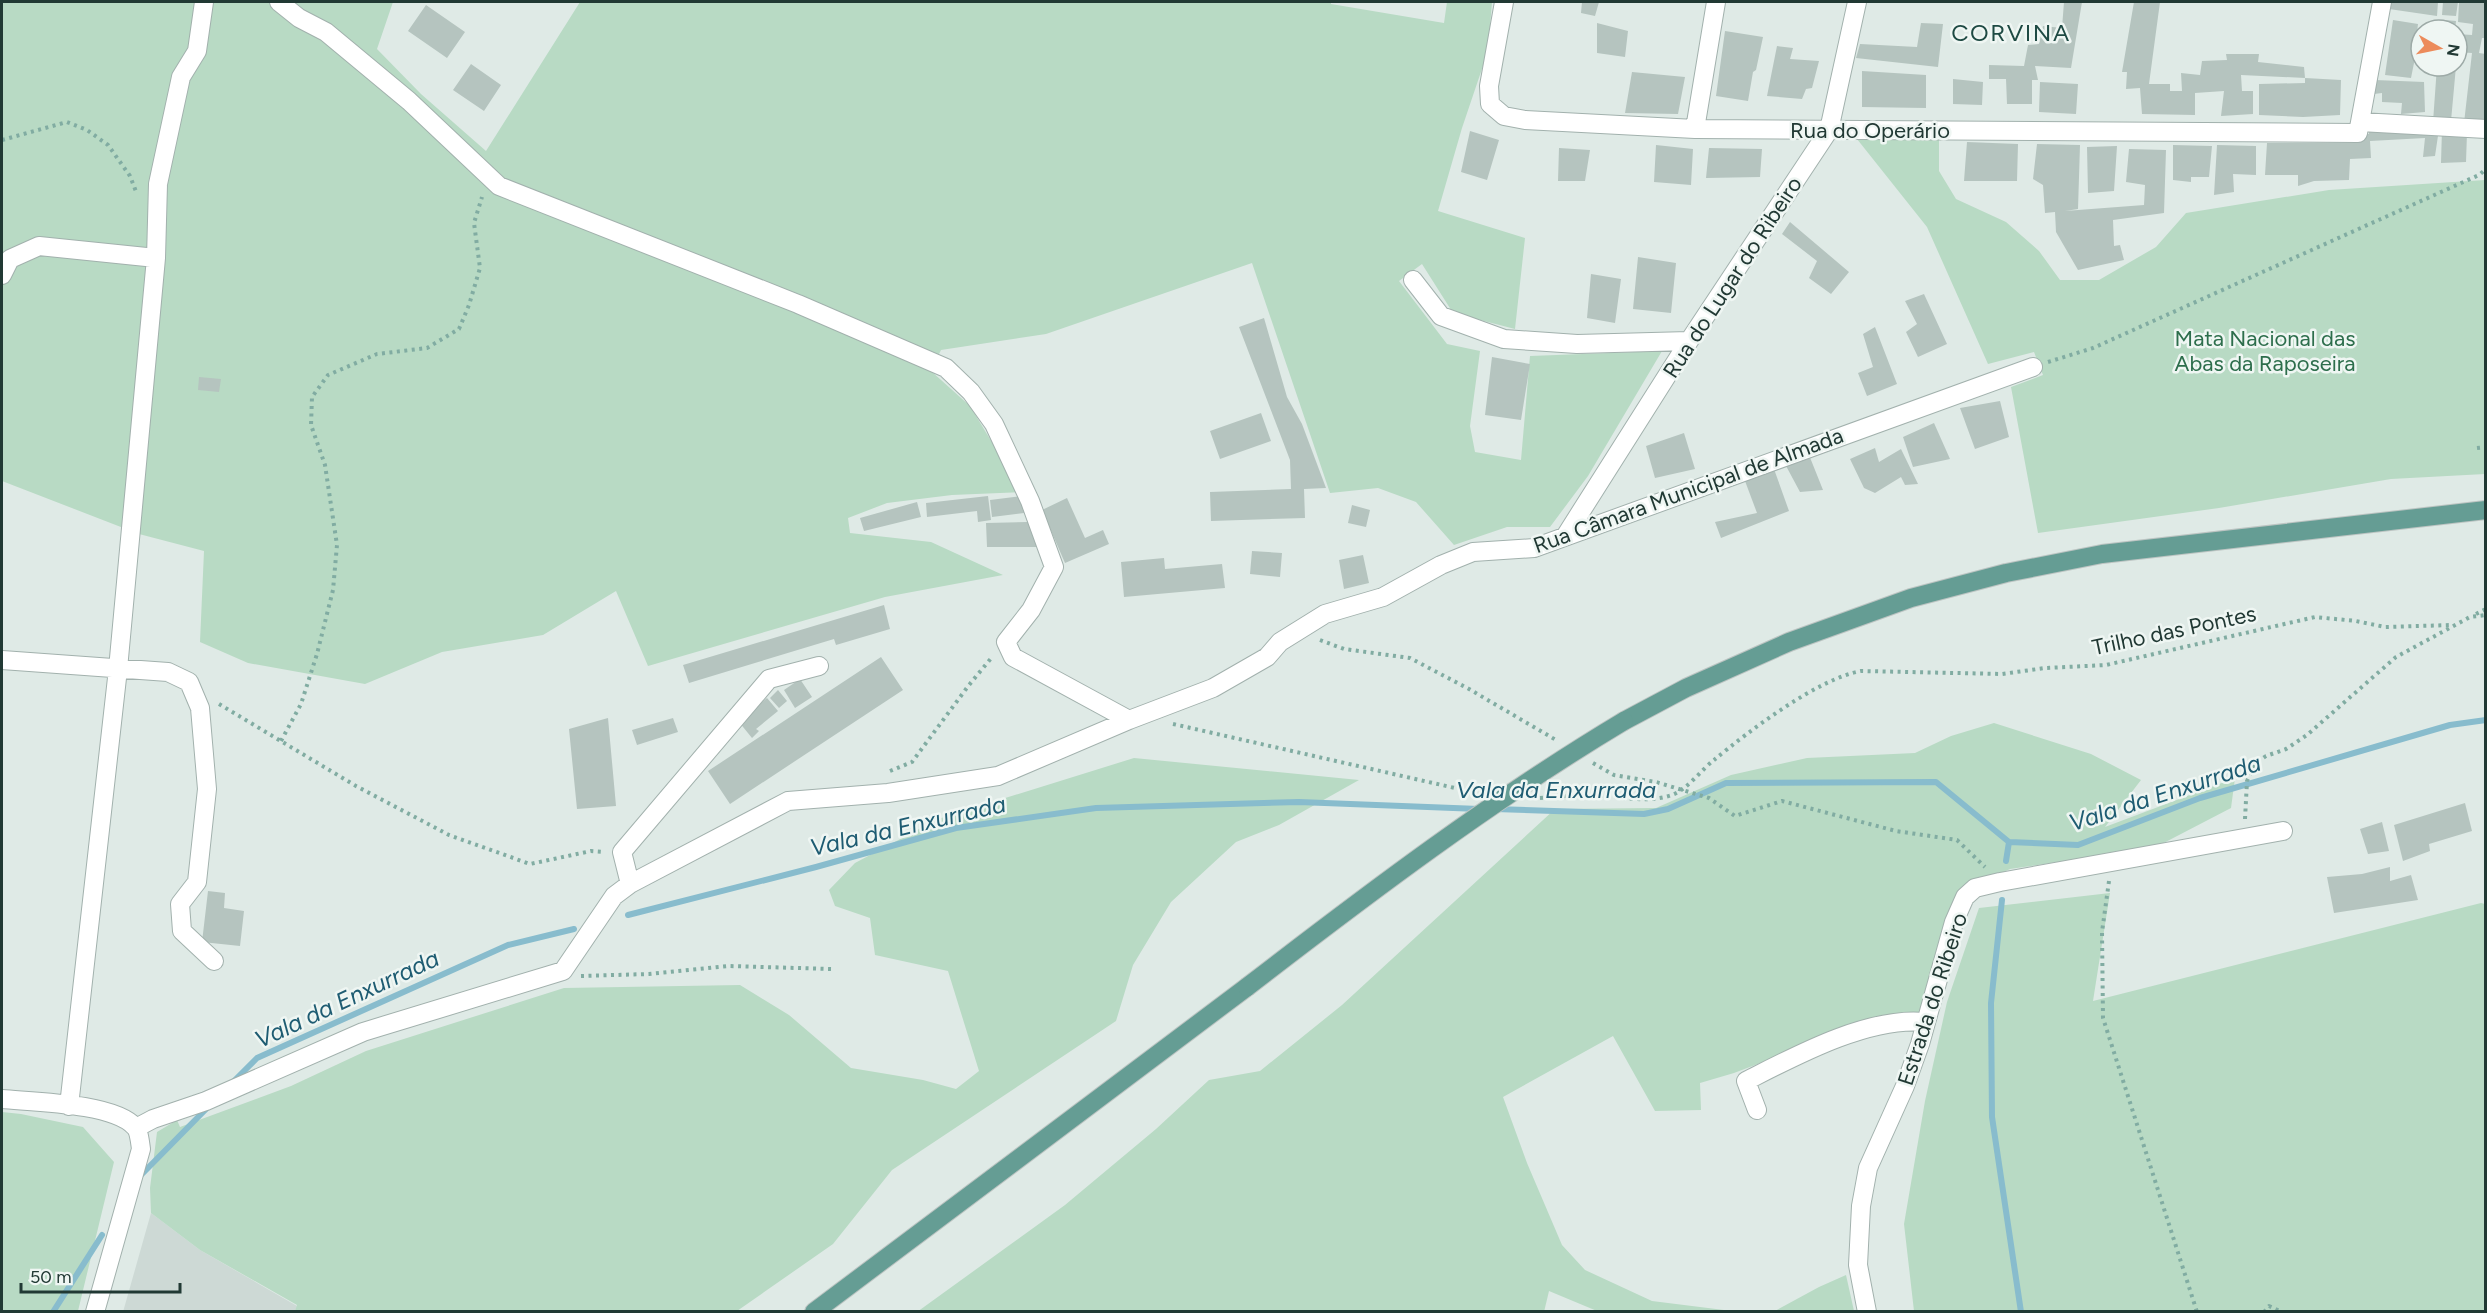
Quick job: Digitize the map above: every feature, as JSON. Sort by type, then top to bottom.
[{"type":"main road","points":[[814,1311],[1412,863],[1519,787],[1624,721],[1686,688],[1789,642],[1911,598],[2006,573],[2102,554],[2486,510]]},
{"type":"street","points":[[69,1106],[118,669],[156,258],[158,184],[181,77],[197,51],[204,2]]},
{"type":"street","points":[[279,2],[299,18],[334,39],[409,101],[499,186],[798,304],[946,368],[971,392],[994,424],[1030,501],[1054,567],[1031,610],[1006,642],[1013,657],[1129,720]]},
{"type":"street","name":"Rua do Operário","points":[[1504,2],[1489,86],[1490,104],[1504,116],[1525,120],[1695,129],[2486,129]]},
{"type":"street","points":[[1695,129],[1716,2]]},
{"type":"street","name":"Rua do Lugar do Ribeiro","points":[[1566,535],[1689,341],[1829,130],[1857,2]]},
{"type":"street","points":[[2359,128],[2382,2]]},
{"type":"street","points":[[2,275],[10,259],[39,246],[156,258]]},
{"type":"street","points":[[1413,280],[1441,316],[1504,339],[1577,344],[1689,341]]},
{"type":"street","name":"Rua Câmara Municipal de Almada","points":[[563,971],[614,896],[630,884],[788,801],[888,793],[998,776],[1129,720],[1213,688],[1267,657],[1280,642],[1325,614],[1383,597],[1442,565],[1473,552],[1534,548],[2033,367]]},
{"type":"street","points":[[2,660],[168,672],[189,682],[200,708],[207,789],[197,882],[180,904],[182,931],[214,961]]},
{"type":"street","points":[[630,884],[622,852],[769,679],[819,666]]},
{"type":"street","name":"Estrada do Ribeiro","points":[[1867,1311],[1858,1266],[1861,1206],[1868,1168],[1905,1086],[1920,1044],[1954,922],[1965,897],[1975,888],[2000,882],[2283,831]]},
{"type":"street","points":[[136,1128],[153,1119],[206,1101],[363,1032],[563,971]]},
{"type":"street","points":[[1757,1110],[1746,1081],[1802,1053],[1856,1033],[1905,1020],[1926,1022]]},
{"type":"street","points":[[2,1099],[99,1110],[121,1116],[136,1128],[141,1149],[95,1311]]},
{"type":"path","points":[[2,140],[67,122],[87,130],[108,145],[130,176],[141,204]]},
{"type":"path","points":[[2033,367],[2093,348],[2479,175],[2486,169]]},
{"type":"path","points":[[281,741],[301,704],[317,654],[334,579],[336,545],[325,465],[312,425],[312,396],[328,375],[377,354],[427,348],[459,329],[469,306],[480,268],[474,223],[488,175]]},
{"type":"path","points":[[2476,448],[2486,447]]},
{"type":"path","points":[[2246,801],[2247,781],[2255,764],[2266,756],[2286,749],[2307,735],[2396,657],[2486,609]]},
{"type":"path","points":[[2470,617],[2486,615]]},
{"type":"path","name":"Trilho das Pontes","points":[[1683,788],[1712,761],[1787,706],[1829,681],[1850,673],[1861,671],[2002,674],[2045,668],[2106,665],[2315,617],[2356,621],[2385,627],[2452,626]]},
{"type":"path","points":[[1297,631],[1344,649],[1410,658],[1469,688],[1566,746]]},
{"type":"path","points":[[881,775],[912,762],[969,685],[1006,642]]},
{"type":"path","points":[[196,699],[207,697],[356,786],[449,834],[530,864],[591,851],[622,852]]},
{"type":"path","points":[[1172,724],[1455,788],[1486,792]]},
{"type":"path","points":[[1585,758],[1614,775],[1683,788],[1710,798],[1735,816],[1782,801],[1896,831],[1957,840],[2000,882]]},
{"type":"path","points":[[1538,798],[1589,795],[1654,800],[1675,794],[1683,788]]},
{"type":"path","points":[[2107,862],[2109,881],[2102,932],[2103,1018],[2197,1311]]},
{"type":"path","points":[[563,971],[584,977],[649,974],[729,966],[831,969]]},
{"type":"path","points":[[2264,1311],[2269,1306],[2282,1311]]},
{"type":"shaded area","points":[[151,1213],[200,1250],[297,1306],[295,1312],[123,1312]]},
{"type":"green space","points":[[2,2],[393,2],[377,49],[421,94],[486,151],[580,2],[1331,2],[1331,4],[1444,23],[1447,2],[1492,2],[1488,51],[1462,128],[1438,211],[1525,238],[1515,329],[1453,313],[1422,264],[1399,281],[1447,344],[1480,351],[1470,426],[1475,452],[1521,460],[1530,356],[1662,351],[1588,476],[1550,527],[1507,527],[1454,545],[1416,502],[1378,488],[1330,493],[1252,263],[1046,334],[941,350],[931,371],[970,406],[1022,492],[952,495],[887,503],[848,518],[850,533],[931,542],[1003,575],[885,597],[648,666],[616,591],[543,635],[442,652],[365,684],[248,663],[200,642],[204,551],[139,534],[2,481]]},
{"type":"green space","name":"Mata Nacional das Abas da Raposeira","points":[[1857,139],[1939,139],[1939,171],[1956,199],[2006,222],[2039,251],[2060,280],[2099,280],[2156,247],[2186,213],[2329,190],[2485,180],[2485,474],[2391,479],[2219,508],[2038,533],[2011,387],[2043,375],[2034,352],[1988,364],[1927,227]]},
{"type":"green space","points":[[1994,723],[2091,754],[2141,780],[2105,827],[2235,778],[2231,808],[2154,848],[2010,869],[1965,890],[1920,1012],[1870,1021],[1734,1073],[1700,1083],[1701,1110],[1655,1111],[1613,1036],[1503,1097],[1527,1163],[1562,1245],[1585,1270],[1652,1301],[1732,1311],[1597,1311],[1549,1291],[1544,1312],[917,1312],[1065,1205],[1156,1129],[1209,1080],[1260,1071],[1342,1005],[1555,809],[1656,808],[1731,775],[1807,758],[1915,753],[1951,736]]},
{"type":"green space","points":[[1134,758],[1359,780],[1279,825],[1236,842],[1171,902],[1133,965],[1116,1021],[892,1170],[833,1244],[737,1311],[295,1311],[297,1305],[200,1250],[151,1213],[150,1188],[157,1132],[177,1120],[180,1127],[291,1086],[366,1051],[564,988],[740,985],[789,1015],[851,1068],[923,1080],[956,1089],[979,1071],[948,971],[875,955],[870,918],[835,906],[829,890],[855,863],[938,819]]},
{"type":"green space","points":[[2110,893],[2093,1001],[2481,903],[2485,904],[2485,1311],[1914,1311],[1904,1224],[1925,1101],[1947,1002],[1979,908]]},
{"type":"green space","points":[[2,1112],[83,1127],[114,1162],[78,1311],[2,1311]]},
{"type":"green space","points":[[1846,1275],[1854,1311],[1775,1311],[1819,1287]]},
{"type":"building","points":[[1582,2],[1599,2],[1595,16],[1581,13]]},
{"type":"building","points":[[2064,2],[2082,2],[2071,68],[2035,66],[2038,80],[2032,80],[2032,104],[2007,104],[2006,79],[1989,79],[1989,65],[2024,66],[2028,45],[2039,44],[2043,26],[2062,28]]},
{"type":"building","points":[[2134,2],[2160,2],[2149,84],[2170,84],[2170,91],[2182,91],[2181,73],[2200,75],[2202,61],[2227,60],[2226,54],[2259,54],[2258,62],[2304,67],[2305,78],[2241,75],[2242,91],[2253,91],[2253,114],[2221,116],[2224,91],[2195,93],[2195,115],[2142,114],[2140,88],[2126,89],[2127,72],[2122,72]]},
{"type":"building","points":[[2389,2],[2438,2],[2437,16],[2389,9]]},
{"type":"building","points":[[2443,2],[2458,2],[2456,16],[2442,15]]},
{"type":"building","points":[[2459,2],[2486,2],[2486,34],[2485,38],[2482,38],[2479,53],[2486,54],[2486,125],[2464,123],[2472,53],[2469,53],[2469,35],[2472,35],[2473,24],[2469,23],[2469,18],[2458,18]]},
{"type":"building","points":[[426,5],[465,32],[447,58],[408,31]]},
{"type":"building","points":[[2393,20],[2409,23],[2409,78],[2385,75]]},
{"type":"building","points":[[1597,23],[1628,31],[1625,57],[1597,53]]},
{"type":"building","points":[[1921,23],[1943,24],[1938,67],[1856,58],[1860,44],[1917,47]]},
{"type":"building","points":[[1725,31],[1763,37],[1748,101],[1716,96]]},
{"type":"building","points":[[1777,46],[1793,48],[1790,59],[1819,61],[1812,88],[1806,89],[1802,99],[1767,96]]},
{"type":"building","points":[[471,64],[501,85],[484,111],[453,90]]},
{"type":"building","points":[[1862,71],[1926,75],[1926,108],[1862,107]]},
{"type":"building","points":[[1632,72],[1685,77],[1678,114],[1625,113]]},
{"type":"building","points":[[2305,78],[2341,80],[2340,115],[2303,117],[2259,115],[2259,84],[2305,83]]},
{"type":"building","points":[[2436,78],[2455,78],[2451,121],[2433,122]]},
{"type":"building","points":[[1953,79],[1983,82],[1982,105],[1953,104]]},
{"type":"building","points":[[2375,80],[2424,82],[2425,112],[2401,114],[2402,103],[2382,102],[2382,93],[2374,94]]},
{"type":"building","points":[[2040,82],[2078,84],[2076,114],[2039,112]]},
{"type":"building","points":[[2369,126],[2439,129],[2435,156],[2423,157],[2425,138],[2370,141],[2371,158],[2350,159],[2349,180],[2314,181],[2298,186],[2298,175],[2265,175],[2267,143],[2358,143],[2358,133],[2369,134]]},
{"type":"building","points":[[2442,129],[2467,133],[2466,162],[2441,163]]},
{"type":"building","points":[[1470,131],[1499,140],[1487,180],[1461,172]]},
{"type":"building","points":[[1967,142],[2018,144],[2017,181],[1964,181]]},
{"type":"building","points":[[2037,144],[2080,145],[2078,209],[2065,211],[2144,205],[2145,185],[2126,182],[2129,149],[2166,150],[2164,213],[2113,220],[2114,246],[2120,245],[2124,260],[2078,270],[2056,232],[2055,212],[2045,213],[2043,185],[2033,179]]},
{"type":"building","points":[[1656,145],[1693,149],[1691,185],[1654,182]]},
{"type":"building","points":[[2173,145],[2212,146],[2209,177],[2191,177],[2191,182],[2173,180]]},
{"type":"building","points":[[2217,145],[2256,146],[2256,175],[2233,174],[2234,192],[2214,195]]},
{"type":"building","points":[[2117,146],[2114,191],[2088,193],[2087,147]]},
{"type":"building","points":[[1559,148],[1590,150],[1585,181],[1558,181]]},
{"type":"building","points":[[1709,148],[1762,149],[1760,177],[1706,178]]},
{"type":"building","points":[[1790,222],[1849,272],[1831,294],[1809,278],[1817,261],[1782,234]]},
{"type":"building","points":[[1638,257],[1676,263],[1671,313],[1633,309]]},
{"type":"building","points":[[1591,274],[1621,279],[1615,323],[1587,318]]},
{"type":"building","points":[[1924,294],[1947,344],[1918,357],[1906,332],[1917,324],[1905,301]]},
{"type":"building","points":[[1264,318],[1287,397],[1302,424],[1326,488],[1304,489],[1305,518],[1211,521],[1210,492],[1291,489],[1290,460],[1239,327]]},
{"type":"building","points":[[1875,327],[1897,384],[1867,396],[1858,373],[1873,367],[1863,334]]},
{"type":"building","points":[[1492,357],[1530,364],[1521,420],[1485,415]]},
{"type":"building","points":[[199,377],[221,379],[219,392],[198,390]]},
{"type":"building","points":[[2000,401],[2009,437],[1975,449],[1960,408]]},
{"type":"building","points":[[1261,413],[1271,441],[1220,459],[1210,431]]},
{"type":"building","points":[[1934,423],[1950,459],[1913,467],[1903,437]]},
{"type":"building","points":[[1684,433],[1695,469],[1655,478],[1646,446]]},
{"type":"building","points":[[1875,448],[1879,462],[1901,449],[1918,484],[1905,485],[1901,477],[1875,493],[1864,488],[1850,459]]},
{"type":"building","points":[[1809,455],[1823,490],[1800,492],[1785,464]]},
{"type":"building","points":[[1774,469],[1789,511],[1721,538],[1715,522],[1757,513],[1745,481]]},
{"type":"building","points":[[988,496],[991,520],[978,522],[977,511],[927,517],[926,503]]},
{"type":"building","points":[[1022,496],[1024,513],[992,517],[990,500]]},
{"type":"building","points":[[1067,498],[1085,538],[1103,530],[1109,544],[1065,563],[1042,510]]},
{"type":"building","points":[[917,502],[921,517],[864,531],[860,518]]},
{"type":"building","points":[[1352,505],[1370,510],[1366,527],[1348,523]]},
{"type":"building","points":[[1028,522],[1038,547],[987,547],[986,523]]},
{"type":"building","points":[[1252,551],[1282,553],[1280,577],[1250,574]]},
{"type":"building","points":[[1363,555],[1369,583],[1344,589],[1339,560]]},
{"type":"building","points":[[1164,558],[1165,569],[1222,564],[1225,588],[1124,597],[1121,562]]},
{"type":"building","points":[[884,605],[890,629],[836,645],[834,639],[689,683],[683,665]]},
{"type":"building","points":[[881,657],[903,690],[730,804],[708,771]]},
{"type":"building","points":[[800,679],[812,697],[795,708],[784,690]]},
{"type":"building","points":[[778,690],[787,701],[779,708],[770,698]]},
{"type":"building","points":[[767,698],[778,711],[756,729],[759,731],[752,738],[739,722]]},
{"type":"building","points":[[608,718],[616,806],[577,809],[569,729]]},
{"type":"building","points":[[673,718],[678,732],[637,745],[632,730]]},
{"type":"building","points":[[2465,803],[2472,831],[2429,844],[2430,851],[2403,861],[2394,825]]},
{"type":"building","points":[[2382,822],[2389,851],[2368,854],[2360,829]]},
{"type":"building","points":[[2390,867],[2390,881],[2411,875],[2418,900],[2334,913],[2327,877],[2362,874]]},
{"type":"building","points":[[208,891],[225,893],[224,908],[244,911],[240,946],[202,942]]},
{"type":"waterway","name":"Vala da Enxurrada","points":[[1495,809],[1644,814],[1668,809],[1726,783],[1936,782],[2009,842],[2078,845],[2200,798],[2450,725],[2486,720]]},
{"type":"waterway","name":"Vala da Enxurrada","points":[[628,915],[816,867],[956,828],[1096,808],[1299,802],[1479,809]]},
{"type":"waterway","points":[[2006,861],[2009,842]]},
{"type":"waterway","points":[[2002,900],[1991,1003],[1992,1117],[2021,1312]]},
{"type":"waterway","name":"Vala da Enxurrada","points":[[233,1082],[257,1058],[508,945],[574,929]]},
{"type":"waterway","name":"Vala da Enxurrada","points":[[140,1176],[209,1106]]},
{"type":"waterway","name":"Vala da Enxurrada","points":[[53,1312],[102,1235]]},
{"type":"district","name":"CORVINA","points":[[2011,33]]}]
